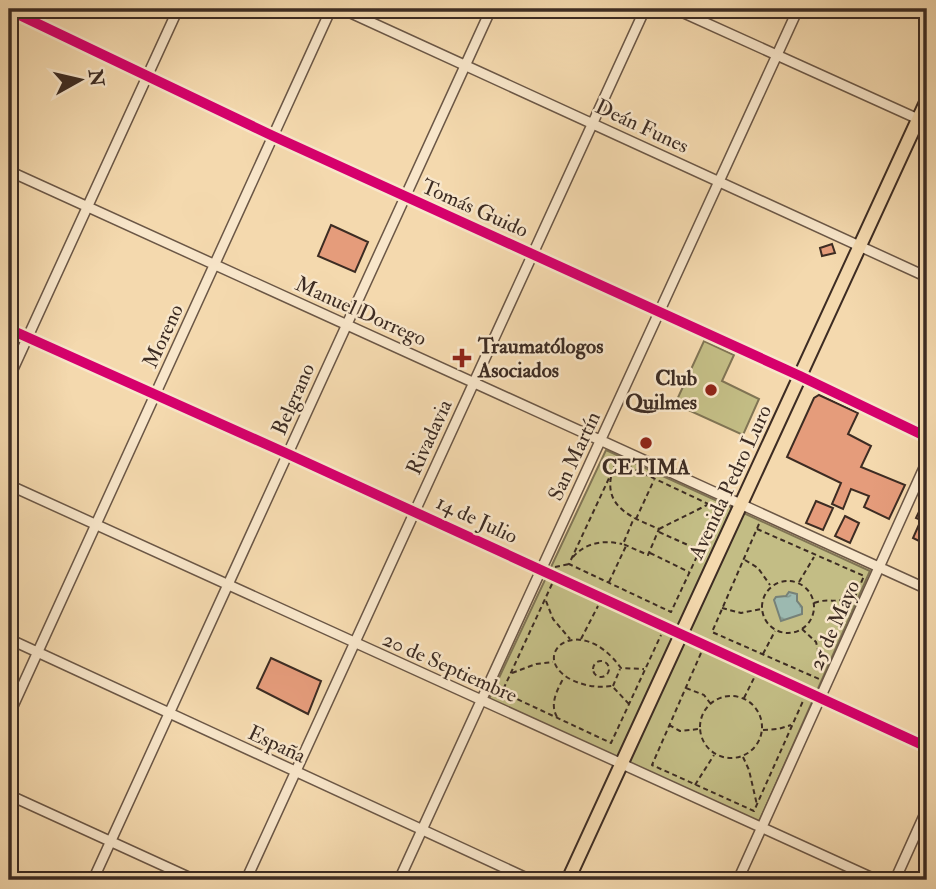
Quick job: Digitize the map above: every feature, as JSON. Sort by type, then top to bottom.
[{"type":"main road","name":"Avenida Pedro Luro","points":[[568,880],[860,246],[923,121],[927,100]]},
{"type":"street","points":[[9,378],[178,9]]},
{"type":"street","name":"Moreno","points":[[9,715],[331,9]]},
{"type":"street","name":"Deán Funes","points":[[342,9],[927,277]]},
{"type":"street","name":"Belgrano","points":[[93,880],[491,9]]},
{"type":"street","name":"Rivadavia","points":[[246,880],[645,9]]},
{"type":"street","points":[[675,9],[923,121]]},
{"type":"street","name":"San Martín","points":[[399,880],[799,9]]},
{"type":"street","name":"Tomás Guido","points":[[9,10],[405,197],[927,436]]},
{"type":"street","name":"Manuel Dorrego","points":[[9,170],[927,589]]},
{"type":"street","name":"14 de Julio","points":[[9,329],[927,747]]},
{"type":"street","name":"25 de Mayo","points":[[738,880],[927,461]]},
{"type":"street","name":"20 de Septiembre","points":[[9,485],[877,880]]},
{"type":"street","name":"España","points":[[9,639],[531,880]]},
{"type":"street","points":[[9,795],[195,880]]},
{"type":"street","points":[[895,880],[927,809]]},
{"type":"path","points":[[617,461],[654,479],[719,509],[671,612],[569,564],[617,461]]},
{"type":"path","points":[[611,472],[609,485],[612,497],[628,516],[699,551]]},
{"type":"path","points":[[608,583],[654,479]]},
{"type":"path","points":[[571,559],[582,548],[591,544],[610,542],[625,544],[648,555],[659,531],[708,504]]},
{"type":"path","points":[[828,658],[818,680],[712,632],[757,528],[864,576],[848,613]]},
{"type":"path","points":[[649,552],[689,572]]},
{"type":"path","points":[[799,583],[815,555]]},
{"type":"path","points":[[744,560],[758,568],[771,587]]},
{"type":"path","points":[[785,580],[799,583],[807,589],[814,603],[811,619],[802,629],[792,633],[776,630],[765,620],[763,598],[771,587],[785,580]]},
{"type":"path","points":[[552,583],[502,692],[611,743],[661,635]]},
{"type":"path","points":[[814,603],[844,601],[858,591]]},
{"type":"path","points":[[545,600],[553,619],[570,639]]},
{"type":"path","points":[[581,639],[599,605]]},
{"type":"path","points":[[722,608],[741,613],[762,609]]},
{"type":"path","points":[[802,629],[816,642],[823,669]]},
{"type":"path","points":[[763,655],[776,630]]},
{"type":"path","points":[[629,704],[612,686],[584,685],[564,676],[554,662],[557,648],[570,639],[581,639],[601,647],[621,668],[645,670]]},
{"type":"path","points":[[702,651],[652,765],[695,785],[754,811],[805,698]]},
{"type":"path","points":[[608,672],[602,677],[597,676],[594,664],[598,661],[606,663],[608,672],[617,677]]},
{"type":"path","points":[[512,673],[536,664],[554,662]]},
{"type":"path","points":[[612,686],[621,668]]},
{"type":"path","points":[[744,699],[755,675]]},
{"type":"path","points":[[557,718],[553,706],[564,676]]},
{"type":"path","points":[[686,688],[704,695],[711,704]]},
{"type":"path","points":[[723,697],[744,699],[757,711],[762,730],[756,745],[742,756],[733,758],[715,754],[704,742],[701,729],[703,714],[711,704],[723,697]]},
{"type":"path","points":[[762,730],[793,724]]},
{"type":"path","points":[[669,725],[680,731],[701,729]]},
{"type":"path","points":[[695,785],[715,754]]},
{"type":"path","points":[[742,756],[749,770],[757,805]]},
{"type":"shaded area","name":"Club Quilmes","points":[[704,341],[734,355],[722,381],[759,399],[743,435],[675,404]]},
{"type":"shaded area","points":[[606,450],[870,571],[759,822],[489,699]]},
{"type":"water","points":[[789,592],[797,594],[802,614],[781,621],[774,600],[776,597],[786,596]]},
{"type":"building","points":[[331,225],[368,242],[355,272],[318,256]]},
{"type":"building","points":[[832,244],[835,253],[822,256],[820,248]]},
{"type":"building","points":[[819,395],[858,413],[848,434],[871,446],[861,467],[905,485],[889,519],[864,507],[869,496],[851,489],[843,509],[832,504],[841,483],[787,457],[814,398]]},
{"type":"building","points":[[927,495],[927,545],[913,538],[921,520],[916,518]]},
{"type":"building","points":[[816,501],[833,508],[823,530],[806,523]]},
{"type":"building","points":[[845,516],[859,523],[850,543],[835,536]]},
{"type":"building","points":[[271,658],[321,681],[308,714],[257,688]]},
{"type":"cycle path","points":[[9,10],[273,136],[800,376],[927,437]]},
{"type":"cycle path","points":[[9,329],[927,747]]},
{"type":"place","name":"Traumatólogos Asociados","points":[[462,358]]},
{"type":"place","name":"Club Quilmes","points":[[711,390]]},
{"type":"place","name":"CETIMA","points":[[646,443]]}]
